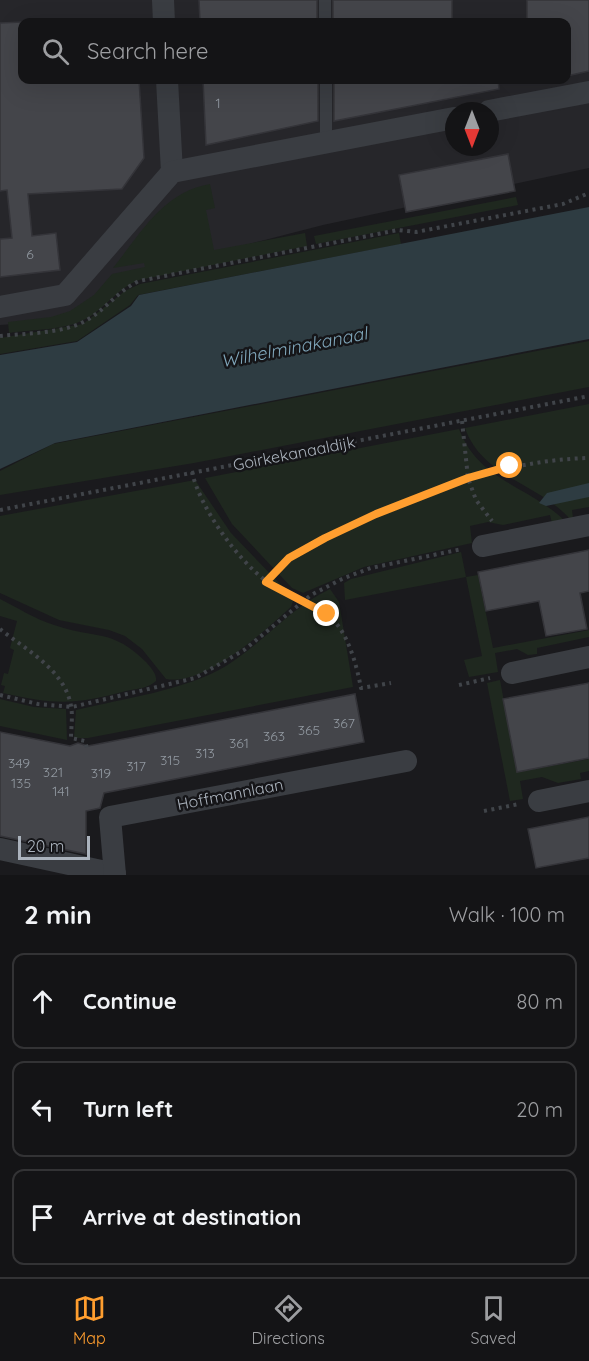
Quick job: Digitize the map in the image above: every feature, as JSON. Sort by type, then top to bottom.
[{"type":"street","points":[[163,0],[164,18]]},
{"type":"street","points":[[167,84],[172,172]]},
{"type":"street","points":[[499,109],[589,92]]},
{"type":"street","points":[[0,307],[64,295],[172,172],[445,120]]},
{"type":"street","points":[[493,544],[589,525]]},
{"type":"street","points":[[512,673],[589,657]]},
{"type":"street","name":"Hoffmannlaan","points":[[0,849],[115,874],[110,817],[406,761]]},
{"type":"street","points":[[539,801],[589,790]]},
{"type":"lane","points":[[325,0],[325,18]]},
{"type":"lane","points":[[326,84],[326,142]]},
{"type":"path","points":[[0,336],[74,326],[90,318],[124,289],[140,281],[398,230],[416,232],[563,204],[589,193]]},
{"type":"path","name":"Goirkekanaaldijk","points":[[0,510],[589,396]]},
{"type":"path","points":[[0,695],[38,704],[72,707],[195,678],[244,651],[302,601],[360,572],[493,544],[500,533],[476,500],[468,478],[462,421]]},
{"type":"path","points":[[266,582],[289,558],[325,538],[376,514],[468,478],[510,466],[560,459],[589,458]]},
{"type":"path","points":[[192,472],[213,516],[235,551],[266,582],[327,614],[355,660],[362,688],[391,683]]},
{"type":"path","points":[[0,629],[57,676],[66,687],[72,707],[71,738],[85,741],[87,748]]},
{"type":"path","points":[[459,685],[512,673]]},
{"type":"path","points":[[484,811],[539,801]]},
{"type":"shaded area","points":[[0,0],[589,0],[589,168],[323,225],[112,279],[71,320],[0,325]]},
{"type":"shaded area","points":[[210,184],[215,208],[206,210],[214,250],[305,233],[307,246],[139,280],[125,287],[82,321],[51,329],[9,333],[8,322],[51,317],[70,311],[94,295],[112,274],[145,267],[144,263],[113,268],[154,216],[166,205],[193,188]]},
{"type":"shaded area","points":[[516,197],[518,205],[316,244],[314,236]]},
{"type":"shaded area","points":[[399,233],[401,244],[138,295],[130,305],[77,341],[0,354],[0,338],[83,324],[125,291],[140,284]]},
{"type":"shaded area","points":[[589,341],[589,387],[194,463],[0,495],[0,471],[53,444]]},
{"type":"shaded area","points":[[589,404],[589,507],[572,510],[573,518],[570,519],[542,496],[497,469],[484,458],[473,445],[465,428]]},
{"type":"shaded area","points":[[459,429],[468,446],[491,471],[550,508],[564,520],[552,523],[550,515],[503,525],[488,522],[470,526],[472,543],[364,567],[303,593],[292,588],[232,524],[205,478]]},
{"type":"shaded area","points":[[195,480],[231,533],[283,587],[293,601],[291,607],[266,629],[216,666],[182,679],[166,679],[142,649],[125,636],[109,630],[59,620],[0,593],[0,516]]},
{"type":"shaded area","points":[[461,552],[466,577],[345,600],[344,583],[351,579]]},
{"type":"shaded area","points":[[478,575],[493,648],[589,630],[589,637],[537,648],[537,654],[528,655],[517,649],[495,653],[498,672],[469,677],[464,660],[482,656],[466,577]]},
{"type":"shaded area","points":[[330,589],[339,602],[353,687],[88,738],[74,738],[76,710],[173,688],[210,674],[239,657],[302,605]]},
{"type":"shaded area","points":[[0,599],[47,623],[102,636],[123,644],[146,662],[155,673],[156,681],[142,688],[78,701],[37,700],[3,693],[5,686],[1,685],[4,673],[8,674],[14,650],[10,648],[17,621],[0,616]]},
{"type":"shaded area","points":[[500,680],[517,772],[589,759],[589,771],[580,773],[581,779],[558,783],[542,777],[520,781],[523,799],[510,801],[487,683]]},
{"type":"shaded area","points":[[0,699],[34,707],[66,709],[67,740],[0,726]]},
{"type":"water","name":"Wilhelminakanaal","points":[[589,207],[589,339],[55,443],[0,469],[0,355],[77,342],[131,306],[139,295]]},
{"type":"water","points":[[589,483],[589,497],[546,506],[539,503],[547,493]]},
{"type":"building","points":[[199,0],[317,0],[317,18],[200,18]]},
{"type":"building","points":[[333,0],[452,0],[452,18],[333,18]]},
{"type":"building","points":[[527,0],[589,0],[589,71],[571,75],[571,18],[527,18]]},
{"type":"building","points":[[18,22],[18,84],[139,84],[144,158],[122,189],[28,194],[32,236],[56,233],[60,270],[0,277],[0,239],[12,238],[7,190],[0,191],[0,23]]},
{"type":"building","points":[[203,84],[318,84],[318,121],[206,145]]},
{"type":"building","points":[[334,84],[498,84],[499,89],[334,121]]},
{"type":"building","points":[[508,154],[515,191],[406,212],[399,175]]},
{"type":"building","points":[[589,550],[589,591],[580,593],[587,629],[546,636],[539,601],[486,611],[478,572]]},
{"type":"building","points":[[589,683],[589,758],[517,772],[503,699]]},
{"type":"building","points":[[355,694],[364,742],[104,793],[100,808],[86,811],[86,854],[0,836],[0,732],[70,746],[78,743],[88,746]]},
{"type":"building","points":[[589,817],[589,858],[536,868],[528,829]]},
{"type":"route","points":[[327,614],[266,582],[289,558],[325,538],[376,514],[468,478],[510,466]]}]
